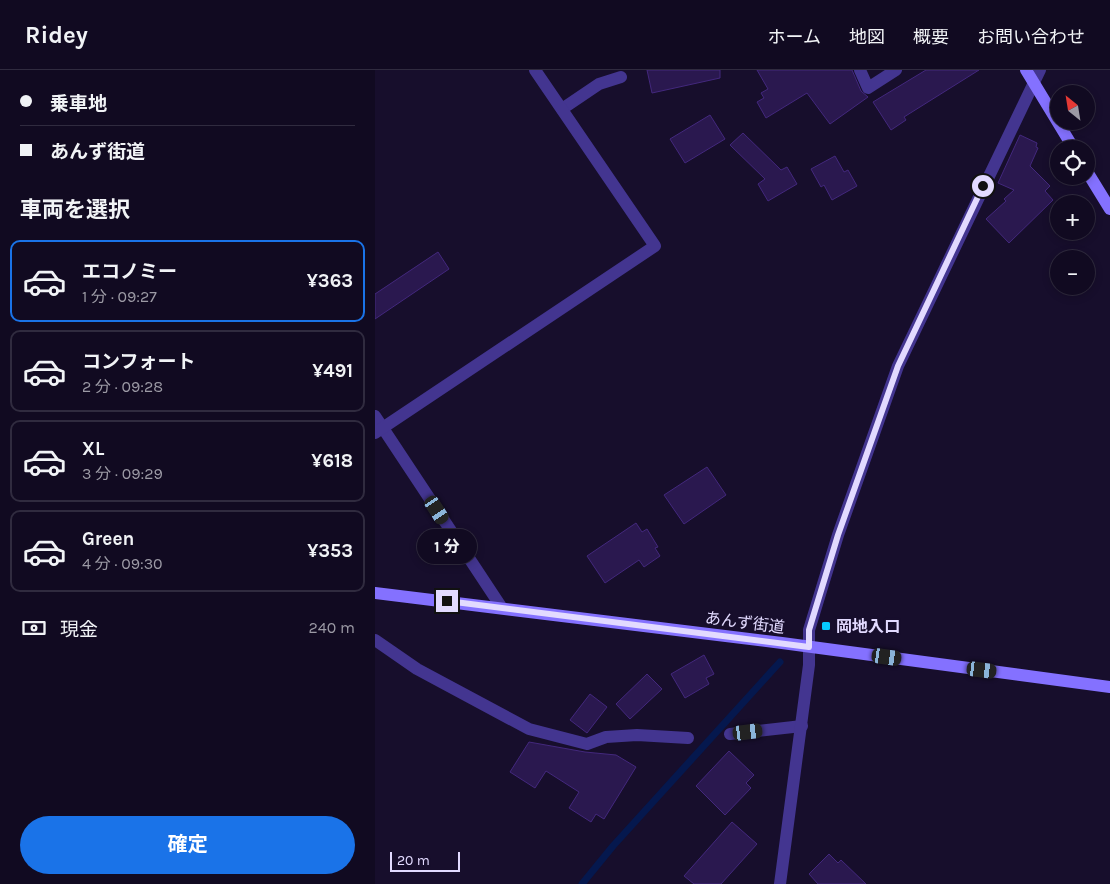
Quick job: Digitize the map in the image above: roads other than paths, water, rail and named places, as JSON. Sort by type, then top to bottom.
[{"type":"street","points":[[379,430],[655,246],[535,70]]},
{"type":"street","points":[[860,70],[868,88],[896,70]]},
{"type":"street","points":[[1026,70],[1036,76],[1069,140]]},
{"type":"street","points":[[780,884],[809,665],[809,630],[838,535],[898,366],[1036,76]]},
{"type":"street","points":[[562,109],[599,84],[621,77]]},
{"type":"street","points":[[1095,185],[1110,209]]},
{"type":"street","points":[[375,416],[379,430],[502,608]]},
{"type":"street","name":"あんず街道","points":[[375,592],[1110,686]]},
{"type":"street","points":[[375,640],[417,669],[529,729],[587,744],[614,736],[637,735],[688,738]]},
{"type":"street","points":[[730,734],[802,726]]},
{"type":"waterway","points":[[582,884],[613,846],[780,662]]},
{"type":"place","name":"岡地入口","points":[[826,626]]}]
